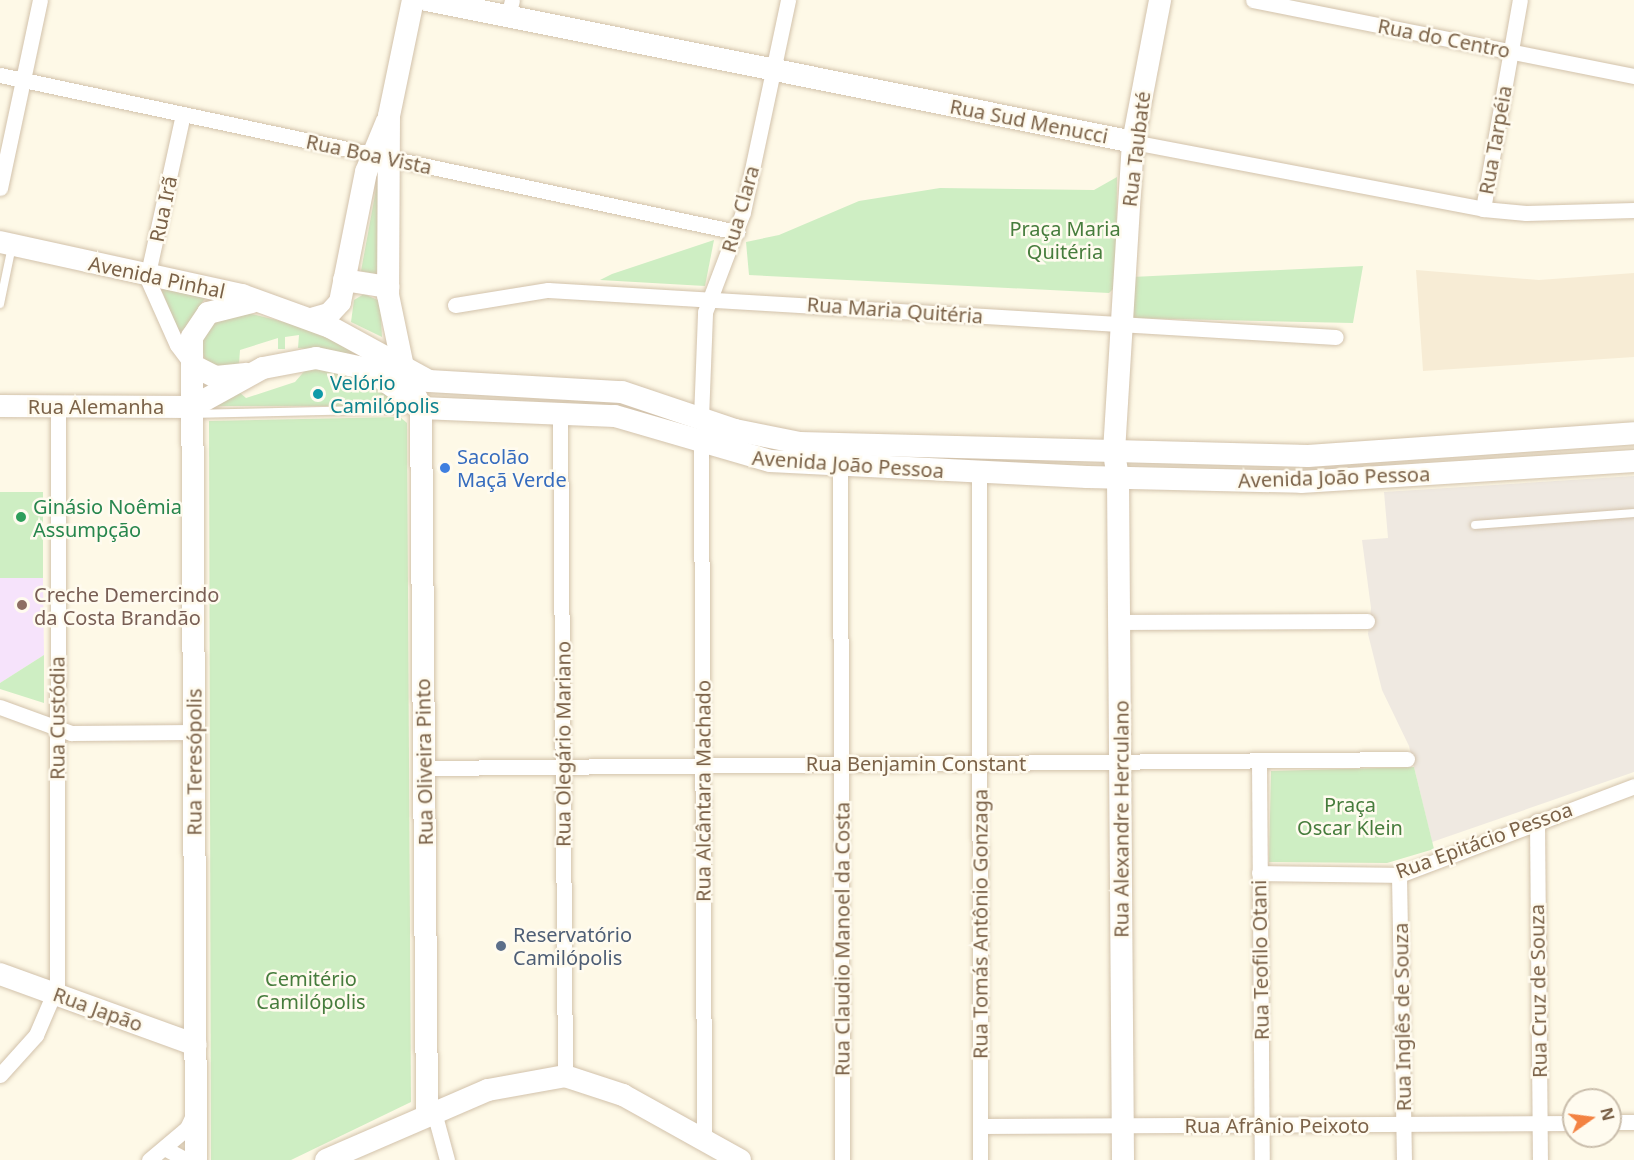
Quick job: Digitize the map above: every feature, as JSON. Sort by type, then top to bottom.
[{"type":"main road","points":[[311,319],[334,311],[344,280],[381,157],[413,0]]},
{"type":"main road","name":"Rua Sud Menucci","points":[[427,0],[510,8],[773,70],[1133,142]]},
{"type":"main road","name":"Rua Taubaté","points":[[1118,478],[1114,452],[1119,325],[1133,142],[1160,0]]},
{"type":"main road","points":[[381,157],[388,287],[403,367],[421,408]]},
{"type":"main road","name":"Avenida Pinhal","points":[[6,243],[147,278],[234,293],[254,302],[311,319],[403,367]]},
{"type":"main road","points":[[344,280],[388,287]]},
{"type":"main road","name":"Rua Teresópolis","points":[[196,1160],[192,338],[200,320],[219,308],[254,302]]},
{"type":"main road","points":[[192,365],[216,377],[250,374],[302,358],[343,361],[386,378],[421,408]]},
{"type":"main road","name":"Avenida João Pessoa","points":[[403,367],[438,383],[622,392],[701,418],[800,443],[1308,456],[1634,433]]},
{"type":"main road","points":[[192,410],[250,374]]},
{"type":"main road","name":"Rua Alemanha","points":[[0,406],[192,410]]},
{"type":"main road","name":"Avenida João Pessoa","points":[[421,408],[615,416],[750,458],[979,472],[1301,482],[1634,461]]},
{"type":"main road","name":"Rua Oliveira Pinto","points":[[421,408],[424,768],[431,1114]]},
{"type":"main road","name":"Rua Alexandre Herculano","points":[[1118,478],[1123,1160]]},
{"type":"main road","name":"Rua Japão","points":[[0,974],[196,1045]]},
{"type":"main road","points":[[327,1160],[431,1114],[508,1084],[565,1076],[614,1090],[741,1160]]},
{"type":"street","points":[[0,188],[40,0]]},
{"type":"street","name":"Rua Clara","points":[[701,418],[710,298],[737,232],[788,0]]},
{"type":"street","name":"Rua do Centro","points":[[1253,0],[1634,75]]},
{"type":"street","name":"Rua Tarpéia","points":[[1483,208],[1520,0]]},
{"type":"street","name":"Rua Boa Vista","points":[[0,75],[737,232]]},
{"type":"street","name":"Rua Irã","points":[[147,278],[183,114]]},
{"type":"street","name":"Rua Sud Menucci","points":[[1133,142],[1483,208],[1526,213],[1634,210]]},
{"type":"street","points":[[147,278],[177,345],[192,365]]},
{"type":"street","name":"Rua Maria Quitéria","points":[[455,305],[548,290],[1336,337]]},
{"type":"street","name":"Rua Custódia","points":[[55,993],[58,407]]},
{"type":"street","name":"Rua Olegário Mariano","points":[[560,413],[565,1076]]},
{"type":"street","name":"Rua Alcântara Machado","points":[[701,443],[704,1140]]},
{"type":"street","name":"Rua Claudio Manoel da Costa","points":[[840,465],[842,1160]]},
{"type":"street","name":"Rua Tomás Antônio Gonzaga","points":[[979,472],[980,1160]]},
{"type":"street","points":[[1119,622],[1367,621]]},
{"type":"street","points":[[0,707],[71,733],[194,732]]},
{"type":"street","name":"Rua Benjamin Constant","points":[[424,768],[1407,759]]},
{"type":"street","name":"Rua Teofilo Otani","points":[[1259,760],[1262,1160]]},
{"type":"street","name":"Rua Epitácio Pessoa","points":[[1260,873],[1399,875],[1634,786]]},
{"type":"street","name":"Rua Cruz de Souza","points":[[1537,821],[1540,1160]]},
{"type":"street","name":"Rua Inglês de Souza","points":[[1399,875],[1404,1160]]},
{"type":"street","points":[[0,1075],[36,1035],[55,993]]},
{"type":"street","points":[[149,1160],[166,1149],[196,1109]]},
{"type":"street","points":[[431,1114],[447,1160]]},
{"type":"street","name":"Rua Afrânio Peixoto","points":[[980,1126],[1562,1123]]},
{"type":"street","points":[[166,1149],[187,1160]]},
{"type":"lane","points":[[0,304],[6,243]]},
{"type":"lane","points":[[192,410],[421,408]]},
{"type":"lane","points":[[1475,525],[1634,513]]},
{"type":"shaded area","points":[[1416,270],[1539,280],[1634,273],[1634,357],[1423,371]]},
{"type":"shaded area","points":[[1634,476],[1634,772],[1432,842],[1409,746],[1382,690],[1368,634],[1371,608],[1362,540],[1388,538],[1384,492]]},
{"type":"shaded area","name":"Creche Demercindo da Costa Brandão","points":[[0,578],[43,578],[44,655],[0,683]]},
{"type":"green space","points":[[379,173],[379,273],[376,274],[361,271]]},
{"type":"green space","name":"Praça Maria Quitéria","points":[[1117,177],[1116,286],[1109,293],[749,275],[746,242],[779,235],[859,201],[940,188],[1094,190]]},
{"type":"green space","points":[[714,240],[705,286],[600,280],[612,274]]},
{"type":"green space","points":[[1363,266],[1353,323],[1129,318],[1132,277]]},
{"type":"green space","points":[[160,286],[206,297],[182,332],[178,330]]},
{"type":"green space","points":[[364,294],[380,301],[382,337],[351,322],[354,300]]},
{"type":"green space","points":[[240,311],[316,330],[362,355],[298,348],[299,335],[285,337],[285,349],[278,349],[278,338],[240,350],[239,364],[221,369],[205,360],[201,345],[213,319]]},
{"type":"green space","points":[[307,368],[357,374],[401,406],[214,406],[238,391],[246,398],[295,382]]},
{"type":"green space","name":"Cemitério Camilópolis","points":[[400,417],[407,423],[411,1102],[291,1160],[211,1160],[209,421]]},
{"type":"green space","name":"Ginásio Noêmia Assumpção","points":[[0,492],[43,492],[43,578],[0,578]]},
{"type":"green space","points":[[44,655],[44,703],[0,689],[0,683]]},
{"type":"green space","name":"Praça Oscar Klein","points":[[1414,767],[1434,849],[1387,863],[1269,862],[1271,771]]},
{"type":"place","name":"Velório Camilópolis","points":[[318,394]]},
{"type":"place","name":"Sacolão Maçã Verde","points":[[445,468]]},
{"type":"place","name":"Ginásio Noêmia Assumpção","points":[[21,517]]},
{"type":"place","name":"Creche Demercindo da Costa Brandão","points":[[22,605]]},
{"type":"place","name":"Reservatório Camilópolis","points":[[501,946]]}]
